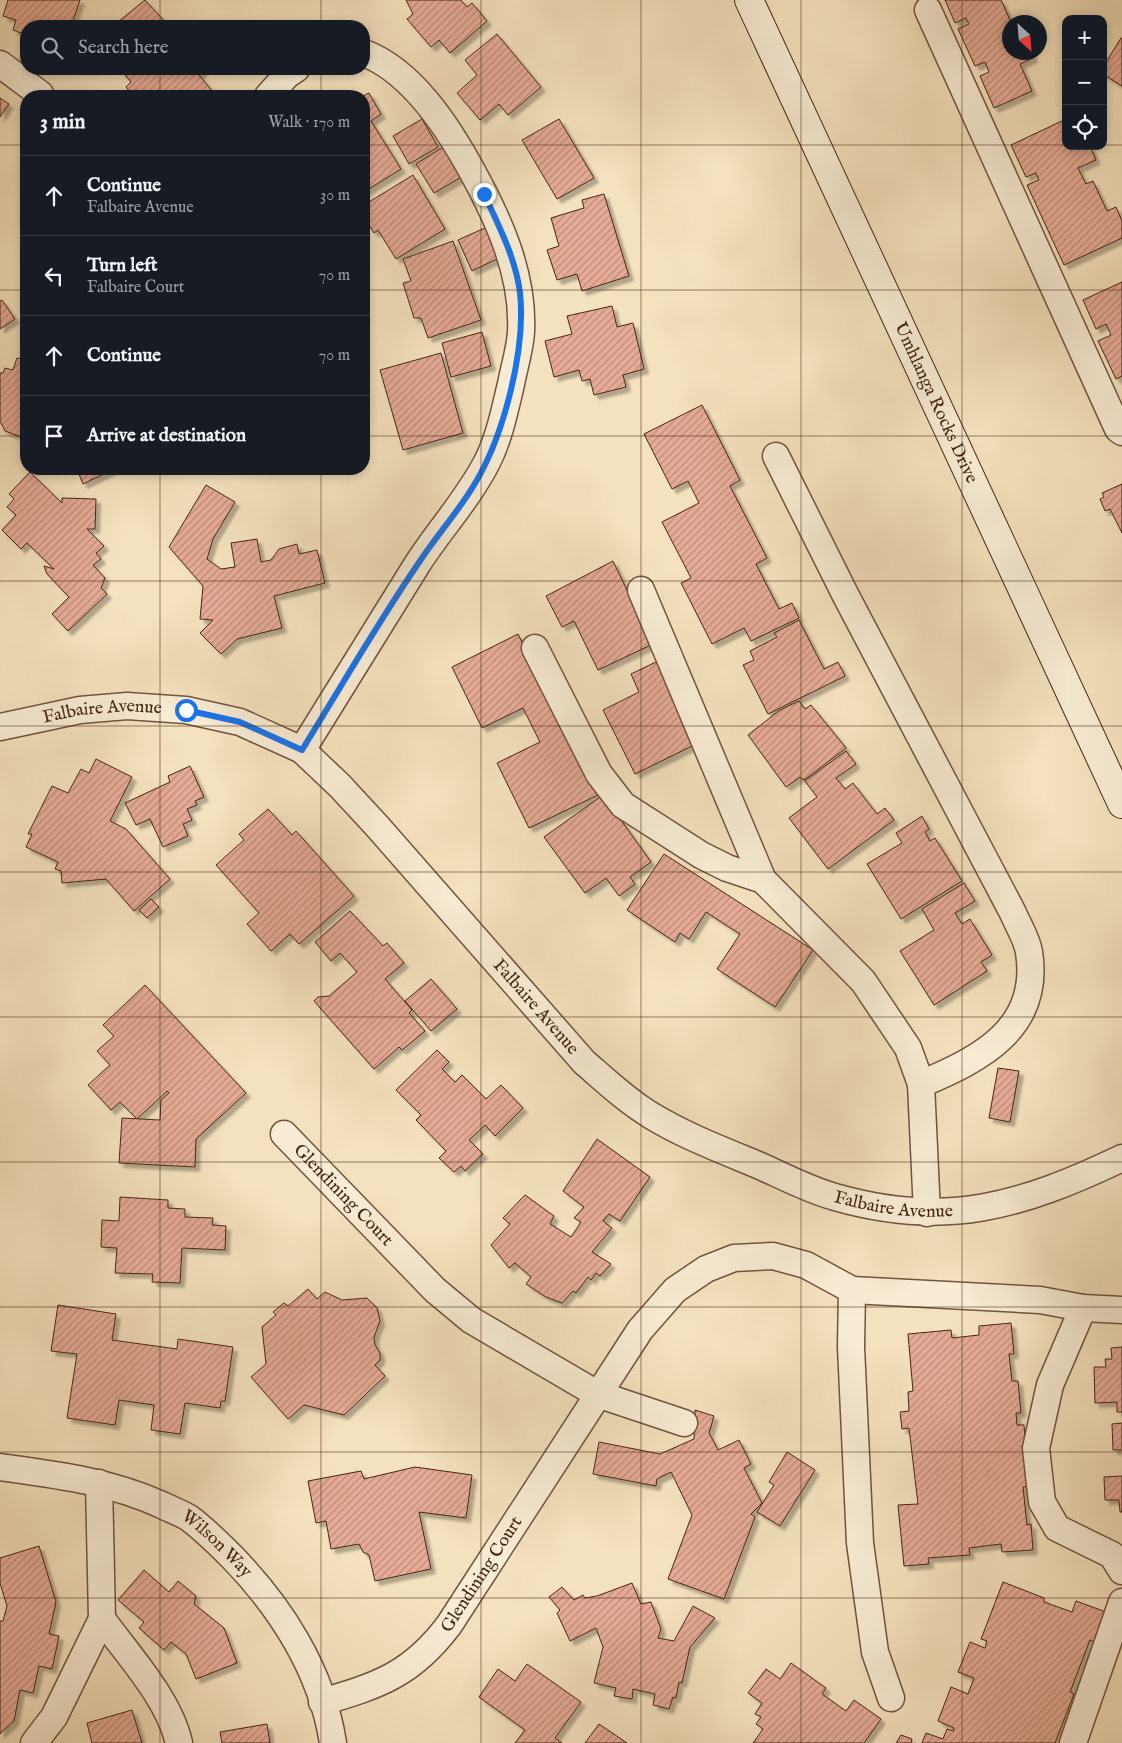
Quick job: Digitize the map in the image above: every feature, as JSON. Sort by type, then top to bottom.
[{"type":"main road","name":"Umhlanga Rocks Drive","points":[[749,0],[1122,804]]},
{"type":"street","points":[[928,10],[1114,420],[1122,432]]},
{"type":"street","points":[[302,750],[420,561],[474,485],[488,460],[507,404],[521,334],[520,291],[505,241],[484,194],[455,139],[418,91],[379,60],[370,56]]},
{"type":"street","points":[[0,64],[35,90]]},
{"type":"street","points":[[273,90],[287,75]]},
{"type":"street","points":[[776,456],[846,596],[1014,913],[1029,950],[1031,985],[1019,1017],[1000,1040],[978,1057],[922,1084]]},
{"type":"street","points":[[641,590],[763,880],[862,981],[908,1048],[922,1084],[927,1213]]},
{"type":"street","points":[[535,648],[599,774],[623,805],[701,855],[727,868],[763,880]]},
{"type":"street","name":"Falbaire Avenue","points":[[0,727],[89,709],[127,706],[186,710],[240,722],[302,750],[340,786],[377,826],[584,1062],[620,1093],[652,1116],[700,1141],[833,1197],[882,1209],[927,1213],[978,1209],[1020,1200],[1066,1185],[1122,1158]]},
{"type":"street","name":"Glendining Court","points":[[284,1134],[442,1296],[472,1320],[597,1394],[684,1424]]},
{"type":"street","points":[[597,1394],[640,1330],[675,1290],[713,1266],[734,1258],[773,1256],[806,1265],[852,1290],[1040,1300],[1082,1308],[1122,1310]]},
{"type":"street","points":[[852,1290],[851,1347],[860,1542],[875,1652],[891,1698]]},
{"type":"street","points":[[1082,1308],[1050,1385],[1036,1448],[1042,1502],[1057,1528],[1112,1555],[1122,1571]]},
{"type":"street","name":"Glendining Court","points":[[322,1702],[386,1681],[402,1673],[434,1645],[449,1625],[597,1394]]},
{"type":"street","name":"Wilson Way","points":[[0,1467],[116,1486],[188,1517],[215,1540],[266,1595],[295,1637],[322,1702],[333,1743]]},
{"type":"street","points":[[34,1743],[54,1717],[102,1620],[99,1483]]},
{"type":"street","points":[[1073,1743],[1122,1602]]},
{"type":"street","points":[[102,1620],[160,1700],[173,1722],[179,1743]]},
{"type":"building","points":[[8,0],[80,0],[73,20],[20,20],[20,33],[13,30],[16,20],[3,16]]},
{"type":"building","points":[[145,0],[163,20],[120,20]]},
{"type":"building","points":[[406,0],[461,0],[467,7],[472,3],[487,21],[450,53],[439,40],[431,47],[407,19],[413,14]]},
{"type":"building","points":[[945,0],[1001,0],[1008,15],[1002,15],[1002,60],[1029,60],[1020,64],[1032,91],[994,108],[980,76],[989,72],[985,62],[975,66],[958,29],[969,24],[966,18],[955,23]]},
{"type":"building","points":[[497,34],[541,87],[508,115],[499,104],[480,120],[457,93],[477,75],[465,60]]},
{"type":"building","points":[[1122,38],[1122,86],[1107,77],[1107,61]]},
{"type":"building","points":[[125,75],[199,75],[211,90],[128,90],[126,87],[131,82]]},
{"type":"building","points":[[370,95],[381,114],[371,121],[401,169],[370,188]]},
{"type":"building","points":[[0,98],[9,104],[0,117]]},
{"type":"building","points":[[422,119],[438,147],[409,164],[393,136]]},
{"type":"building","points":[[559,119],[594,178],[557,199],[522,140]]},
{"type":"building","points":[[1062,121],[1062,150],[1092,150],[1096,160],[1078,168],[1086,184],[1093,181],[1107,211],[1116,207],[1122,221],[1122,238],[1064,265],[1027,185],[1039,180],[1036,173],[1026,177],[1011,145]]},
{"type":"building","points":[[445,146],[463,176],[434,193],[416,164]]},
{"type":"building","points":[[413,175],[445,229],[396,259],[378,230],[374,233],[370,227],[370,201]]},
{"type":"building","points":[[604,194],[629,276],[582,291],[577,274],[557,280],[547,250],[559,246],[551,218],[584,208],[582,200]]},
{"type":"building","points":[[487,227],[501,257],[472,271],[458,240]]},
{"type":"building","points":[[453,241],[481,320],[428,338],[421,318],[414,318],[403,283],[411,281],[403,259]]},
{"type":"building","points":[[1122,282],[1122,376],[1116,379],[1098,341],[1111,335],[1106,324],[1096,329],[1083,300]]},
{"type":"building","points":[[2,300],[15,319],[0,329],[0,301]]},
{"type":"building","points":[[612,306],[617,327],[633,323],[644,369],[623,375],[626,387],[594,395],[590,379],[582,381],[579,370],[554,377],[545,341],[572,334],[567,316]]},
{"type":"building","points":[[482,332],[491,366],[451,377],[442,343]]},
{"type":"building","points":[[441,353],[463,433],[403,450],[380,370]]},
{"type":"building","points":[[17,358],[20,359],[20,437],[5,431],[0,421],[0,373],[3,373],[5,368],[13,370]]},
{"type":"building","points":[[702,405],[740,480],[730,486],[767,558],[756,564],[779,609],[792,603],[799,618],[751,641],[744,628],[712,644],[681,583],[691,578],[662,522],[699,503],[688,481],[672,489],[644,434]]},
{"type":"building","points":[[27,475],[33,475],[62,503],[62,498],[96,499],[95,529],[87,529],[104,546],[96,553],[101,559],[93,565],[105,578],[101,588],[107,594],[68,631],[52,614],[69,597],[47,574],[44,566],[54,569],[27,543],[21,549],[2,530],[16,515],[7,507],[14,499],[9,494]]},
{"type":"building","points":[[79,475],[102,475],[83,484]]},
{"type":"building","points":[[1122,484],[1122,533],[1110,509],[1105,511],[1100,499],[1104,497],[1102,493]]},
{"type":"building","points":[[206,485],[235,502],[213,539],[207,559],[221,569],[235,567],[231,543],[257,539],[261,562],[271,560],[279,549],[297,544],[299,554],[317,550],[325,583],[274,596],[282,628],[237,639],[221,654],[200,633],[213,620],[200,619],[203,586],[169,547]]},
{"type":"building","points":[[613,561],[653,644],[598,670],[574,621],[562,627],[546,596]]},
{"type":"building","points":[[799,620],[824,669],[838,662],[845,676],[768,714],[743,665],[754,660],[750,651],[777,637],[774,633]]},
{"type":"building","points":[[518,634],[598,795],[529,828],[497,763],[540,742],[523,708],[482,728],[452,667]]},
{"type":"building","points":[[658,661],[698,743],[635,774],[603,710],[639,692],[631,674]]},
{"type":"building","points":[[799,701],[805,709],[811,705],[846,748],[804,780],[800,777],[786,787],[748,735],[780,710]]},
{"type":"building","points":[[846,751],[856,764],[836,778],[845,789],[853,783],[877,814],[885,808],[894,820],[828,869],[789,818],[817,797],[805,781]]},
{"type":"building","points":[[96,759],[132,777],[110,821],[126,829],[170,879],[134,911],[106,879],[62,883],[61,871],[55,869],[58,862],[26,847],[32,834],[28,834],[52,786],[68,793],[81,769],[89,773]]},
{"type":"building","points":[[190,766],[204,797],[195,801],[197,805],[187,809],[192,820],[183,824],[188,836],[163,847],[150,819],[136,825],[125,803],[170,782],[168,776]]},
{"type":"building","points":[[603,795],[651,862],[630,877],[635,884],[619,896],[606,878],[585,893],[544,837]]},
{"type":"building","points":[[268,809],[292,835],[296,831],[354,896],[299,944],[290,934],[271,951],[247,924],[259,913],[216,865],[244,840],[239,834]]},
{"type":"building","points":[[922,816],[929,829],[925,832],[930,841],[935,838],[962,881],[901,919],[867,864],[902,843],[896,833]]},
{"type":"building","points":[[664,854],[813,950],[775,1007],[717,969],[740,934],[706,912],[689,939],[680,933],[675,942],[627,910]]},
{"type":"building","points":[[964,883],[975,901],[955,913],[962,924],[970,919],[992,955],[981,962],[987,971],[934,1005],[900,951],[934,930],[922,909]]},
{"type":"building","points":[[151,899],[159,907],[147,918],[139,910]]},
{"type":"building","points":[[350,911],[383,946],[387,943],[404,963],[385,979],[412,1010],[409,1013],[425,1031],[402,1050],[399,1047],[374,1069],[314,1001],[318,997],[329,996],[357,972],[340,953],[331,961],[315,942]]},
{"type":"building","points":[[431,979],[457,1009],[431,1031],[405,1001]]},
{"type":"building","points":[[145,985],[246,1093],[196,1139],[195,1167],[119,1163],[122,1118],[137,1119],[120,1102],[111,1110],[88,1085],[110,1065],[97,1051],[114,1036],[103,1025]],"holes":[[[167,1091],[169,1093],[161,1100],[160,1120],[137,1119]]]},
{"type":"building","points":[[437,1050],[449,1062],[442,1069],[455,1082],[462,1075],[486,1099],[501,1085],[523,1108],[495,1136],[485,1125],[469,1140],[483,1154],[465,1171],[461,1166],[454,1172],[439,1158],[446,1151],[416,1120],[421,1115],[396,1090]]},
{"type":"building","points":[[998,1068],[1019,1071],[1010,1122],[989,1118]]},
{"type":"building","points":[[597,1139],[650,1177],[620,1221],[609,1214],[603,1221],[612,1228],[592,1252],[611,1264],[600,1276],[596,1273],[591,1280],[588,1277],[576,1293],[573,1291],[562,1303],[546,1297],[526,1284],[531,1277],[515,1263],[509,1268],[491,1245],[510,1224],[503,1218],[525,1195],[554,1216],[550,1224],[571,1237],[581,1222],[574,1218],[584,1207],[563,1191]]},
{"type":"building","points":[[120,1197],[168,1200],[168,1208],[185,1209],[185,1217],[213,1218],[212,1225],[226,1226],[225,1250],[182,1248],[180,1283],[152,1282],[153,1274],[115,1273],[117,1248],[101,1247],[102,1220],[119,1221]]},
{"type":"building","points":[[308,1289],[317,1299],[325,1292],[342,1300],[367,1298],[377,1308],[380,1321],[374,1337],[375,1345],[380,1353],[380,1360],[375,1365],[385,1376],[344,1415],[304,1405],[288,1419],[251,1377],[266,1364],[262,1327],[276,1315],[273,1312],[284,1303],[288,1306]]},
{"type":"building","points":[[58,1305],[116,1314],[112,1340],[177,1349],[178,1339],[233,1347],[225,1401],[221,1401],[220,1408],[185,1403],[180,1434],[151,1430],[154,1405],[119,1400],[115,1425],[67,1418],[77,1354],[51,1351]]},
{"type":"building","points":[[1011,1323],[1014,1354],[1009,1354],[1012,1381],[1018,1381],[1021,1413],[1016,1413],[1017,1425],[1024,1425],[1029,1486],[1023,1487],[1027,1525],[1031,1524],[1033,1550],[1002,1552],[1001,1544],[969,1548],[970,1555],[928,1558],[929,1564],[904,1566],[898,1505],[918,1504],[909,1428],[902,1429],[900,1412],[909,1411],[908,1392],[913,1391],[908,1334],[951,1330],[952,1338],[979,1335],[979,1326]]},
{"type":"building","points":[[1122,1347],[1122,1412],[1117,1412],[1117,1402],[1095,1403],[1094,1367],[1106,1367],[1105,1359],[1112,1359],[1111,1348]]},
{"type":"building","points":[[695,1410],[714,1416],[709,1433],[718,1450],[739,1440],[751,1464],[744,1468],[762,1503],[751,1514],[755,1517],[724,1599],[668,1579],[692,1515],[671,1472],[657,1479],[656,1486],[593,1474],[599,1442],[660,1454],[694,1439]]},
{"type":"building","points":[[1122,1423],[1122,1450],[1113,1450],[1112,1424]]},
{"type":"building","points":[[787,1452],[815,1470],[780,1526],[757,1512],[774,1485],[769,1482]]},
{"type":"building","points":[[415,1467],[472,1475],[466,1518],[419,1512],[431,1569],[375,1581],[369,1555],[363,1552],[359,1544],[331,1549],[326,1521],[316,1523],[308,1481],[361,1471],[364,1479]]},
{"type":"building","points":[[1122,1476],[1122,1512],[1120,1512],[1119,1500],[1105,1500],[1104,1477]]},
{"type":"building","points":[[39,1546],[56,1602],[49,1634],[59,1636],[52,1669],[39,1666],[33,1693],[20,1690],[14,1721],[0,1734],[0,1621],[3,1621],[7,1606],[0,1583],[0,1558]]},
{"type":"building","points":[[144,1570],[169,1592],[178,1581],[196,1596],[194,1604],[224,1628],[237,1663],[196,1679],[186,1654],[171,1642],[164,1650],[139,1628],[144,1622],[118,1600]]},
{"type":"building","points":[[1003,1582],[1044,1598],[1044,1602],[1072,1612],[1076,1601],[1106,1612],[1094,1642],[1090,1640],[1070,1692],[1074,1694],[1055,1743],[922,1743],[926,1733],[943,1739],[947,1729],[953,1731],[954,1728],[938,1721],[951,1687],[968,1694],[974,1678],[958,1672],[970,1642],[985,1648],[987,1641],[981,1639]]},
{"type":"building","points":[[632,1583],[641,1604],[651,1602],[661,1629],[658,1638],[674,1641],[693,1606],[715,1618],[690,1647],[682,1683],[679,1682],[676,1698],[673,1697],[669,1709],[653,1705],[655,1694],[633,1689],[632,1699],[614,1696],[616,1688],[594,1683],[603,1647],[596,1628],[570,1641],[557,1613],[560,1610],[549,1597],[562,1587],[574,1600],[583,1595],[585,1598],[597,1596]]},
{"type":"building","points":[[791,1663],[826,1688],[822,1694],[846,1711],[854,1700],[881,1719],[864,1743],[753,1743],[763,1729],[756,1724],[761,1717],[755,1714],[762,1703],[748,1693],[766,1669],[780,1679]]},
{"type":"building","points":[[527,1664],[581,1702],[555,1738],[562,1743],[515,1743],[525,1730],[479,1697],[498,1669],[515,1681]]},
{"type":"building","points":[[132,1710],[142,1743],[92,1743],[87,1723]]},
{"type":"building","points":[[267,1724],[270,1743],[222,1743],[220,1732]]},
{"type":"building","points":[[599,1724],[627,1743],[585,1743]]},
{"type":"building","points":[[901,1735],[912,1739],[911,1743],[896,1743]]},
{"type":"route","points":[[186,710],[240,722],[302,750],[420,561],[474,485],[488,460],[507,404],[521,334],[520,291],[505,241],[484,194]]}]
